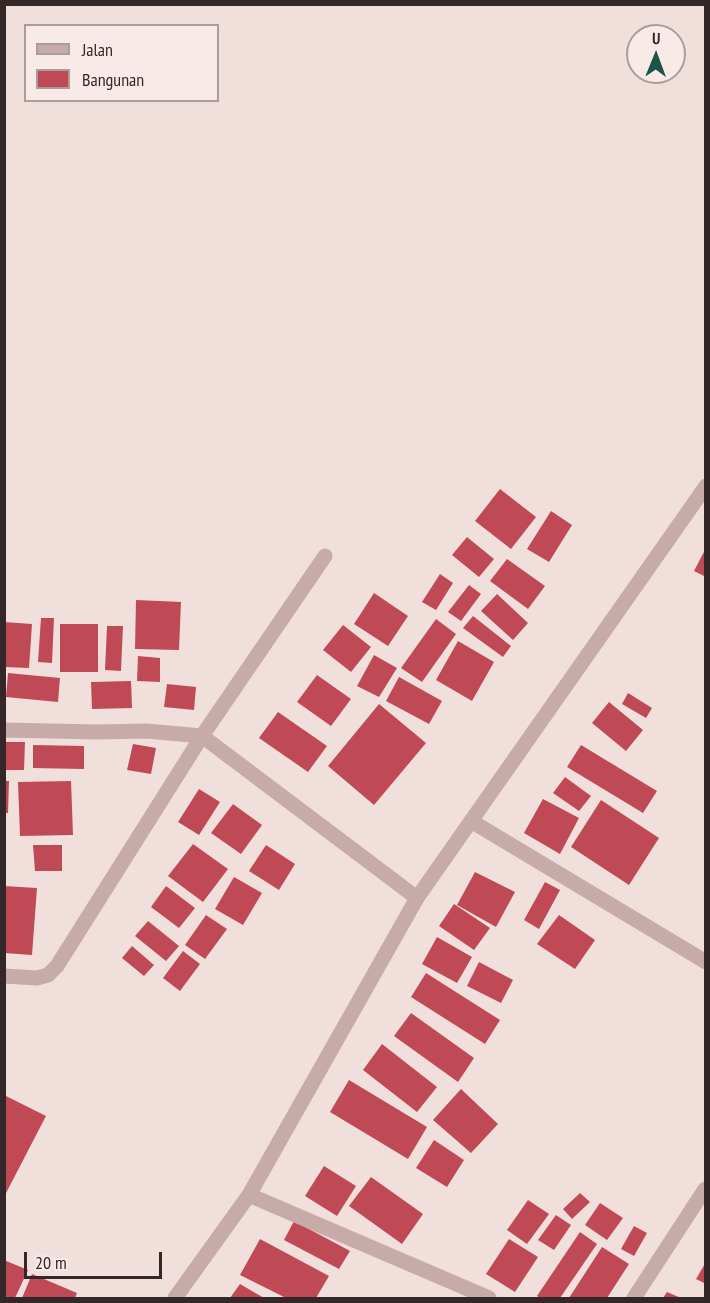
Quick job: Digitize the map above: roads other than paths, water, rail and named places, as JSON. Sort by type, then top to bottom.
[{"type":"street","points":[[175,1299],[249,1195],[417,898],[705,486]]},
{"type":"street","points":[[4,976],[37,978],[48,975],[57,966],[202,736],[325,556]]},
{"type":"street","points":[[4,730],[146,731],[202,736],[417,898]]},
{"type":"street","points":[[471,821],[705,962]]},
{"type":"street","points":[[634,1299],[705,1190]]},
{"type":"street","points":[[249,1195],[489,1299]]}]
